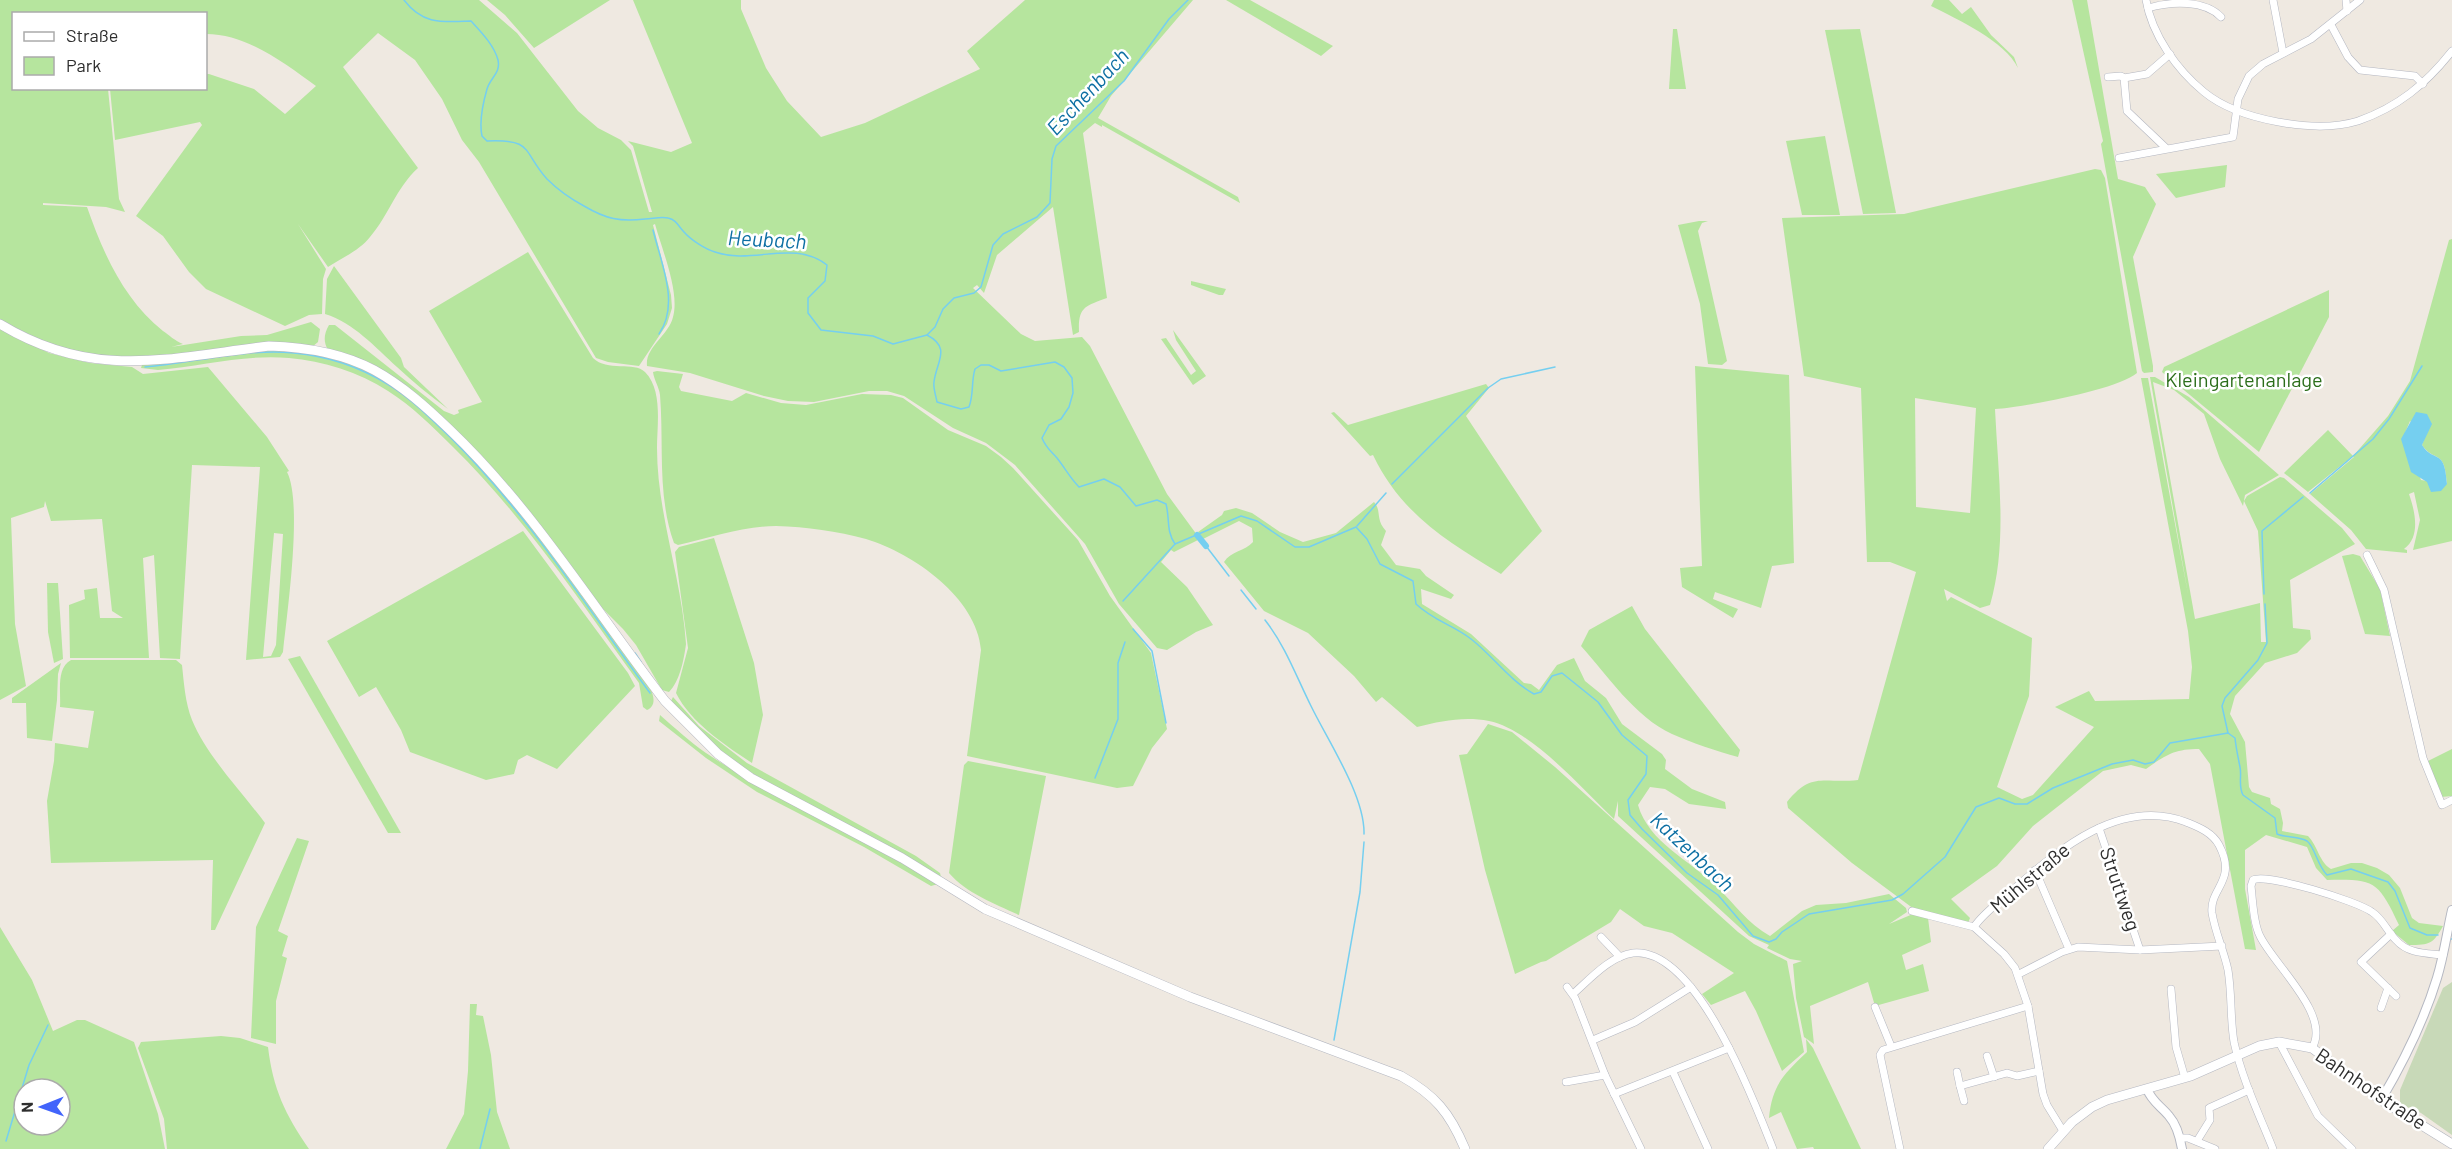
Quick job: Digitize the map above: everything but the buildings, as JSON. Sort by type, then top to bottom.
[{"type":"main road","points":[[0,324],[43,345],[96,359],[146,362],[268,346],[288,346],[321,351],[373,369],[416,398],[466,445],[530,515],[665,700],[718,754],[742,772],[902,858],[1005,918],[1199,1000],[1401,1076],[1419,1086],[1441,1105],[1465,1149]]},
{"type":"main road","name":"Bahnhofstraße","points":[[2049,1149],[2063,1131],[2092,1107],[2107,1100],[2185,1078],[2259,1046],[2279,1042],[2312,1048],[2381,1100],[2452,1144]]},
{"type":"street","points":[[2146,0],[2170,54],[2205,93],[2237,109],[2270,121],[2325,126],[2356,121],[2386,110],[2423,84],[2452,51]]},
{"type":"street","points":[[2273,0],[2283,53]]},
{"type":"street","points":[[2346,0],[2348,11]]},
{"type":"street","points":[[2119,158],[2233,137],[2240,92],[2249,76],[2263,64],[2311,39],[2360,0]]},
{"type":"street","points":[[2148,8],[2168,3],[2195,1],[2216,10],[2221,17]]},
{"type":"street","points":[[2331,25],[2348,57],[2361,70],[2415,76],[2423,84]]},
{"type":"street","points":[[2108,77],[2121,76],[2124,78],[2147,74],[2170,54]]},
{"type":"street","points":[[2124,78],[2127,111],[2166,148]]},
{"type":"street","points":[[2367,555],[2384,590],[2424,763],[2442,805],[2452,800]]},
{"type":"street","name":"Mühlstraße","points":[[1974,927],[2054,854],[2099,828],[2126,819],[2161,816],[2182,820],[2211,835],[2218,843],[2225,861],[2225,878],[2212,903],[2212,914],[2228,971],[2230,1012],[2238,1057],[2273,1149]]},
{"type":"street","name":"Struttweg","points":[[2099,828],[2140,950]]},
{"type":"street","points":[[2035,870],[2069,949]]},
{"type":"street","points":[[2312,1048],[2317,1036],[2306,1004],[2294,982],[2265,945],[2256,927],[2251,886],[2253,880],[2267,878],[2284,881],[2360,905],[2382,920],[2391,934],[2406,948],[2443,956]]},
{"type":"street","points":[[2381,1100],[2409,1050],[2430,998],[2443,956],[2452,910]]},
{"type":"street","points":[[1912,911],[1974,927],[2004,954],[2019,974],[2028,1006],[2047,1105],[2063,1131]]},
{"type":"street","points":[[2391,934],[2361,962],[2396,996]]},
{"type":"street","points":[[1601,937],[1620,957]]},
{"type":"street","points":[[2019,974],[2069,949],[2087,947],[2140,950],[2222,946]]},
{"type":"street","points":[[1573,994],[1620,957],[1633,953],[1647,955],[1669,967],[1691,987],[1713,1016],[1773,1149]]},
{"type":"street","points":[[1567,987],[1573,994],[1605,1075],[1641,1149]]},
{"type":"street","points":[[1593,1040],[1635,1022],[1691,987]]},
{"type":"street","points":[[2171,988],[2176,1047],[2185,1078]]},
{"type":"street","points":[[2381,1008],[2388,988]]},
{"type":"street","points":[[1900,1149],[1880,1055],[1883,1050],[2028,1006]]},
{"type":"street","points":[[1875,1007],[1891,1046]]},
{"type":"street","points":[[2279,1042],[2318,1116],[2352,1149]]},
{"type":"street","points":[[1614,1094],[1729,1048]]},
{"type":"street","points":[[1987,1056],[1994,1077]]},
{"type":"street","points":[[1960,1086],[2007,1073],[2017,1076],[2039,1071]]},
{"type":"street","points":[[1673,1072],[1708,1149]]},
{"type":"street","points":[[1957,1072],[1964,1101]]},
{"type":"street","points":[[1566,1082],[1605,1075]]},
{"type":"street","points":[[2147,1089],[2151,1098],[2170,1116],[2180,1138],[2182,1149]]},
{"type":"street","points":[[2197,1141],[2210,1120],[2209,1108],[2249,1090]]},
{"type":"street","points":[[2180,1138],[2188,1138],[2215,1149]]},
{"type":"green space","points":[[0,0],[479,0],[517,33],[578,111],[598,128],[621,140],[631,150],[649,212],[652,212],[633,146],[628,141],[671,152],[692,143],[633,0],[741,0],[741,9],[766,68],[787,101],[821,137],[865,123],[980,69],[967,51],[1025,0],[1193,0],[1111,96],[1098,118],[1238,197],[1240,203],[1095,123],[1083,133],[1107,298],[1084,309],[1080,317],[1079,332],[1073,335],[1053,207],[997,255],[984,293],[977,285],[973,288],[1021,334],[1035,341],[1082,337],[1090,346],[1167,494],[1200,539],[1174,552],[1171,550],[1161,562],[1187,587],[1213,625],[1196,632],[1167,650],[1157,648],[1119,604],[1085,544],[1015,465],[986,443],[953,428],[904,396],[887,391],[869,391],[814,402],[788,401],[690,373],[647,366],[647,359],[653,347],[671,323],[675,307],[666,258],[655,224],[653,225],[671,295],[672,308],[667,324],[639,366],[596,358],[479,162],[462,140],[442,99],[415,60],[378,33],[343,67],[418,168],[404,184],[377,229],[366,242],[328,267],[298,224],[326,269],[323,279],[322,314],[309,315],[285,326],[206,289],[189,272],[163,236],[136,216],[202,125],[200,122],[115,140],[110,90],[207,90],[207,74],[209,74],[254,89],[285,114],[316,86],[278,59],[250,44],[221,35],[207,34],[207,12],[12,12],[12,90],[108,90],[119,199],[125,212],[106,207],[43,203],[43,205],[87,207],[100,241],[116,275],[126,290],[149,319],[183,344],[171,347],[241,336],[267,335],[311,322],[320,329],[318,342],[312,347],[122,358],[71,351],[42,341],[0,320]]},
{"type":"green space","points":[[487,0],[610,0],[534,48],[505,15]]},
{"type":"green space","points":[[1226,0],[1250,0],[1333,46],[1321,56]]},
{"type":"green space","points":[[1934,0],[1949,0],[1962,14],[1971,7],[1991,35],[2014,57],[2018,68],[2012,58],[1992,40],[1967,24],[1931,6]]},
{"type":"green space","points":[[2072,0],[2087,0],[2118,179],[2145,187],[2156,204],[2133,257],[2153,372],[2144,373],[2142,371],[2101,144],[2103,141]]},
{"type":"green space","points":[[1673,29],[1677,29],[1686,89],[1669,89]]},
{"type":"green space","points":[[1860,29],[1896,213],[1863,214],[1825,30]]},
{"type":"green space","points":[[1825,136],[1840,215],[1802,215],[1786,141]]},
{"type":"green space","points":[[2227,165],[2225,187],[2176,198],[2156,174]]},
{"type":"green space","points":[[2095,169],[2101,170],[2105,178],[2137,373],[2110,386],[2091,391],[2027,405],[1995,409],[2000,533],[1996,581],[1990,605],[1980,608],[1944,589],[1947,601],[1951,597],[2032,638],[2029,696],[1997,787],[2022,799],[2033,795],[2094,727],[2055,707],[2089,691],[2095,701],[2189,699],[2192,667],[2188,631],[2141,378],[2148,378],[2188,594],[2150,377],[2155,377],[2189,397],[2279,475],[2245,495],[2243,506],[2220,459],[2204,414],[2174,390],[2153,382],[2195,619],[2260,603],[2261,642],[2266,642],[2258,531],[2244,501],[2247,496],[2280,477],[2342,528],[2355,544],[2290,580],[2293,628],[2310,630],[2311,639],[2297,653],[2265,663],[2235,696],[2230,714],[2245,742],[2249,787],[2252,792],[2270,798],[2271,804],[2280,809],[2282,831],[2308,836],[2331,869],[2351,863],[2362,863],[2389,875],[2400,888],[2412,918],[2419,923],[2443,926],[2433,940],[2422,945],[2409,945],[2392,931],[2399,925],[2380,891],[2365,882],[2356,880],[2327,880],[2316,868],[2307,847],[2266,835],[2245,850],[2245,889],[2256,950],[2245,949],[2210,764],[2199,749],[2183,750],[2171,754],[2146,769],[2131,765],[2103,771],[2033,826],[1997,866],[1951,899],[1970,918],[1968,923],[1914,909],[1852,863],[1788,808],[1787,802],[1796,792],[1811,782],[1858,780],[1916,572],[1890,562],[1867,562],[1861,388],[1804,376],[1782,218],[1904,214]],"holes":[[[1915,398],[1976,408],[1970,513],[1916,507]]]},
{"type":"green space","points":[[1708,221],[1702,223],[1698,231],[1727,361],[1722,365],[1708,364],[1700,304],[1678,225]]},
{"type":"green space","points":[[2452,239],[2452,541],[2413,550],[2420,520],[2414,492],[2409,494],[2415,516],[2415,531],[2413,538],[2404,549],[2407,553],[2366,549],[2351,530],[2310,494],[2354,457],[2388,416],[2410,381],[2449,240]],"holes":[[[2410,421],[2425,436],[2422,445],[2443,463],[2447,484],[2421,480],[2405,433]]]},
{"type":"green space","points":[[528,252],[593,358],[605,365],[640,369],[651,379],[654,388],[658,408],[657,448],[661,497],[680,595],[686,644],[679,676],[669,692],[662,690],[636,645],[623,629],[593,599],[424,401],[328,350],[325,344],[325,334],[329,325],[335,325],[444,411],[454,415],[459,413],[458,410],[482,402],[429,311]]},
{"type":"green space","points":[[334,266],[401,358],[404,367],[448,409],[415,383],[355,329],[325,314],[327,279]]},
{"type":"green space","points":[[1191,281],[1226,289],[1223,295],[1219,295],[1191,285]]},
{"type":"green space","name":"Kleingartenanlage","points":[[2329,290],[2329,317],[2259,452],[2162,372],[2164,367]]},
{"type":"green space","points":[[0,327],[49,353],[90,363],[132,367],[143,374],[208,367],[267,437],[289,471],[287,472],[292,487],[294,508],[293,559],[283,652],[280,657],[246,660],[260,467],[192,465],[180,659],[160,658],[154,555],[143,558],[149,658],[70,658],[69,605],[85,599],[84,590],[97,588],[100,618],[123,618],[112,611],[102,519],[51,521],[45,501],[44,507],[11,518],[15,624],[26,686],[0,700]],"holes":[[[274,533],[283,534],[276,645],[271,656],[263,657]]]},
{"type":"green space","points":[[1173,330],[1206,376],[1193,385],[1161,339],[1166,338],[1191,375],[1196,371],[1176,340]]},
{"type":"green space","points":[[260,350],[317,354],[344,361],[385,381],[427,413],[477,463],[545,545],[651,690],[652,706],[647,710],[643,707],[639,683],[551,561],[504,502],[438,432],[388,391],[340,368],[289,358],[240,359],[158,370],[141,368],[142,365]]},
{"type":"green space","points":[[1695,366],[1789,375],[1794,563],[1772,566],[1761,608],[1715,592],[1713,599],[1738,609],[1733,618],[1682,587],[1680,568],[1702,566]]},
{"type":"green space","points":[[653,372],[683,374],[679,387],[681,391],[732,401],[746,393],[781,403],[806,405],[862,394],[891,395],[903,398],[948,430],[986,446],[1001,457],[1078,540],[1110,596],[1151,653],[1167,729],[1152,748],[1133,786],[1117,788],[967,756],[981,650],[977,631],[968,613],[940,580],[903,555],[855,536],[822,530],[776,526],[751,528],[678,545],[674,543],[663,488],[660,395]]},
{"type":"green space","points":[[1486,384],[1489,388],[1466,416],[1542,531],[1501,574],[1444,538],[1412,510],[1385,476],[1373,455],[1370,456],[1331,413],[1334,412],[1348,425]]},
{"type":"green space","points":[[2328,430],[2353,456],[2308,492],[2284,473]]},
{"type":"green space","points":[[1374,502],[1386,531],[1381,545],[1396,565],[1420,569],[1426,576],[1454,595],[1451,599],[1421,589],[1422,604],[1471,634],[1524,683],[1531,684],[1539,690],[1557,665],[1574,658],[1585,681],[1606,698],[1622,724],[1662,754],[1666,760],[1665,769],[1692,789],[1725,802],[1726,809],[1689,804],[1665,789],[1650,787],[1638,805],[1651,830],[1671,850],[1706,877],[1755,926],[1770,936],[1802,911],[1816,905],[1846,903],[1889,894],[1906,908],[1907,912],[1889,924],[1913,914],[1928,918],[1931,942],[1902,955],[1906,970],[1923,964],[1929,991],[1875,1006],[1868,982],[1810,1006],[1814,1044],[1804,1037],[1796,998],[1793,964],[1802,961],[1790,959],[1767,948],[1769,945],[1749,936],[1618,816],[1618,801],[1614,819],[1556,762],[1522,736],[1505,727],[1489,721],[1462,719],[1417,727],[1382,697],[1376,702],[1354,676],[1308,633],[1264,611],[1224,562],[1253,542],[1252,528],[1239,521],[1203,539],[1198,532],[1222,515],[1224,511],[1236,508],[1252,513],[1280,532],[1303,542],[1336,533]]},
{"type":"green space","points":[[523,531],[628,673],[635,686],[557,769],[527,755],[518,760],[514,774],[486,780],[410,752],[401,730],[376,687],[359,697],[327,641]]},
{"type":"green space","points":[[714,538],[754,663],[763,715],[752,763],[700,724],[682,704],[676,693],[688,648],[675,552],[679,547]]},
{"type":"green space","points":[[2353,554],[2360,556],[2380,589],[2390,636],[2365,634],[2342,556]]},
{"type":"green space","points":[[47,583],[58,583],[63,659],[54,663],[48,632]]},
{"type":"green space","points":[[1632,606],[1645,629],[1740,750],[1738,757],[1688,741],[1659,727],[1634,707],[1581,646],[1589,630]]},
{"type":"green space","points":[[300,656],[401,833],[388,833],[288,659]]},
{"type":"green space","points":[[71,660],[176,660],[182,665],[188,706],[198,733],[215,760],[265,823],[215,930],[211,930],[213,860],[51,863],[47,801],[55,743],[88,748],[94,711],[60,707],[61,674],[63,668]]},
{"type":"green space","points":[[61,663],[52,741],[27,738],[26,703],[12,703],[12,698]]},
{"type":"green space","points":[[673,697],[699,726],[747,763],[916,856],[940,873],[941,877],[766,783],[745,769],[724,754],[687,721],[671,701]]},
{"type":"green space","points":[[660,715],[700,749],[734,771],[938,884],[931,886],[864,847],[757,792],[706,758],[659,721]]},
{"type":"green space","points":[[1488,724],[1512,732],[1555,767],[1738,932],[1754,944],[1787,961],[1804,1052],[1782,1071],[1745,991],[1711,1005],[1702,994],[1734,973],[1672,933],[1644,926],[1620,909],[1611,922],[1546,961],[1515,974],[1485,870],[1459,755],[1467,754]]},
{"type":"green space","points":[[2452,749],[2452,796],[2441,797],[2424,763]]},
{"type":"green space","points":[[968,761],[1046,776],[1019,915],[972,892],[949,873],[964,765]]},
{"type":"green space","points":[[297,838],[309,841],[278,931],[288,936],[282,956],[287,958],[276,1001],[276,1044],[251,1038],[256,927]]},
{"type":"green space","points":[[0,927],[32,980],[53,1031],[77,1020],[85,1020],[134,1042],[158,1114],[165,1149],[0,1149]]},
{"type":"green space","points":[[2452,982],[2452,1135],[2421,1113],[2400,1104],[2400,1090],[2443,988]]},
{"type":"green space","points":[[470,1004],[477,1004],[476,1015],[483,1016],[491,1055],[497,1112],[510,1149],[446,1149],[464,1114]]},
{"type":"green space","points":[[221,1036],[240,1038],[268,1047],[273,1076],[281,1101],[309,1149],[167,1149],[164,1119],[138,1048],[141,1042]]},
{"type":"green space","points":[[1806,1039],[1813,1048],[1861,1149],[1814,1149],[1813,1147],[1797,1149],[1781,1112],[1769,1118],[1773,1097],[1780,1081],[1807,1052]]},
{"type":"water","points":[[2416,412],[2427,414],[2432,424],[2422,445],[2444,465],[2447,484],[2441,491],[2431,492],[2427,482],[2411,472],[2401,439]]},
{"type":"waterway","name":"Heubach","points":[[404,0],[418,14],[426,18],[442,21],[471,21],[494,49],[499,65],[488,85],[481,119],[482,136],[487,141],[513,142],[520,145],[556,187],[579,203],[606,217],[628,220],[662,217],[671,219],[698,244],[711,251],[729,255],[787,253],[814,258],[827,265],[825,281],[808,298],[808,313],[821,330],[873,336],[893,344],[927,335],[935,327],[943,309],[954,298],[974,293],[981,287],[993,245],[1003,234],[1037,217],[1050,203],[1052,159],[1056,146],[1124,81],[1169,19],[1188,0]]},
{"type":"waterway","points":[[653,230],[664,269],[668,297],[668,310],[659,334]]},
{"type":"waterway","name":"Katzenbach","points":[[927,335],[935,340],[941,350],[934,384],[937,402],[961,409],[969,407],[975,369],[981,365],[989,365],[1001,371],[1055,362],[1064,367],[1072,378],[1073,393],[1069,407],[1061,419],[1049,425],[1042,438],[1045,444],[1079,487],[1104,479],[1120,487],[1136,506],[1157,500],[1166,504],[1169,530],[1175,544],[1241,516],[1257,521],[1295,547],[1309,547],[1356,527],[1367,539],[1380,564],[1413,581],[1416,604],[1471,639],[1525,688],[1534,694],[1541,692],[1552,676],[1562,673],[1598,702],[1622,735],[1647,756],[1646,774],[1628,800],[1630,815],[1687,873],[1718,895],[1753,936],[1769,942],[1809,914],[1892,900],[1903,894],[1945,857],[1976,807],[1999,798],[2015,804],[2027,804],[2053,788],[2112,764],[2133,760],[2145,764],[2154,762],[2170,743],[2228,733],[2235,738],[2243,795],[2275,818],[2277,834],[2307,841],[2327,875],[2351,869],[2388,882],[2395,891],[2410,928],[2427,935],[2438,935]]},
{"type":"waterway","points":[[145,367],[238,354],[294,353],[343,363],[389,385],[413,403],[451,438],[506,498],[650,693]]},
{"type":"waterway","points":[[2310,493],[2373,439],[2389,419],[2422,366]]},
{"type":"waterway","points":[[1392,484],[1488,388],[1501,379],[1555,367]]},
{"type":"waterway","points":[[1357,526],[1386,493]]},
{"type":"waterway","points":[[2264,594],[2262,531],[2303,497]]},
{"type":"waterway","points":[[1197,535],[1206,546]]},
{"type":"waterway","points":[[1123,601],[1175,544]]},
{"type":"waterway","points":[[1206,546],[1229,576]]},
{"type":"waterway","points":[[1241,590],[1256,609]]},
{"type":"waterway","points":[[2228,733],[2222,706],[2225,698],[2258,660],[2267,643],[2265,604]]},
{"type":"waterway","points":[[1265,620],[1285,651],[1352,786],[1359,803],[1364,834]]},
{"type":"waterway","points":[[1133,629],[1152,651],[1166,723]]},
{"type":"waterway","points":[[1095,778],[1118,719],[1118,663],[1125,642]]},
{"type":"waterway","points":[[635,653],[641,662]]},
{"type":"waterway","points":[[1334,1040],[1360,892],[1364,842]]},
{"type":"waterway","points":[[6,1141],[29,1065],[48,1025]]},
{"type":"waterway","points":[[480,1149],[490,1109]]},
{"type":"water label","name":"Eschenbach","points":[[1088,92]]}]
